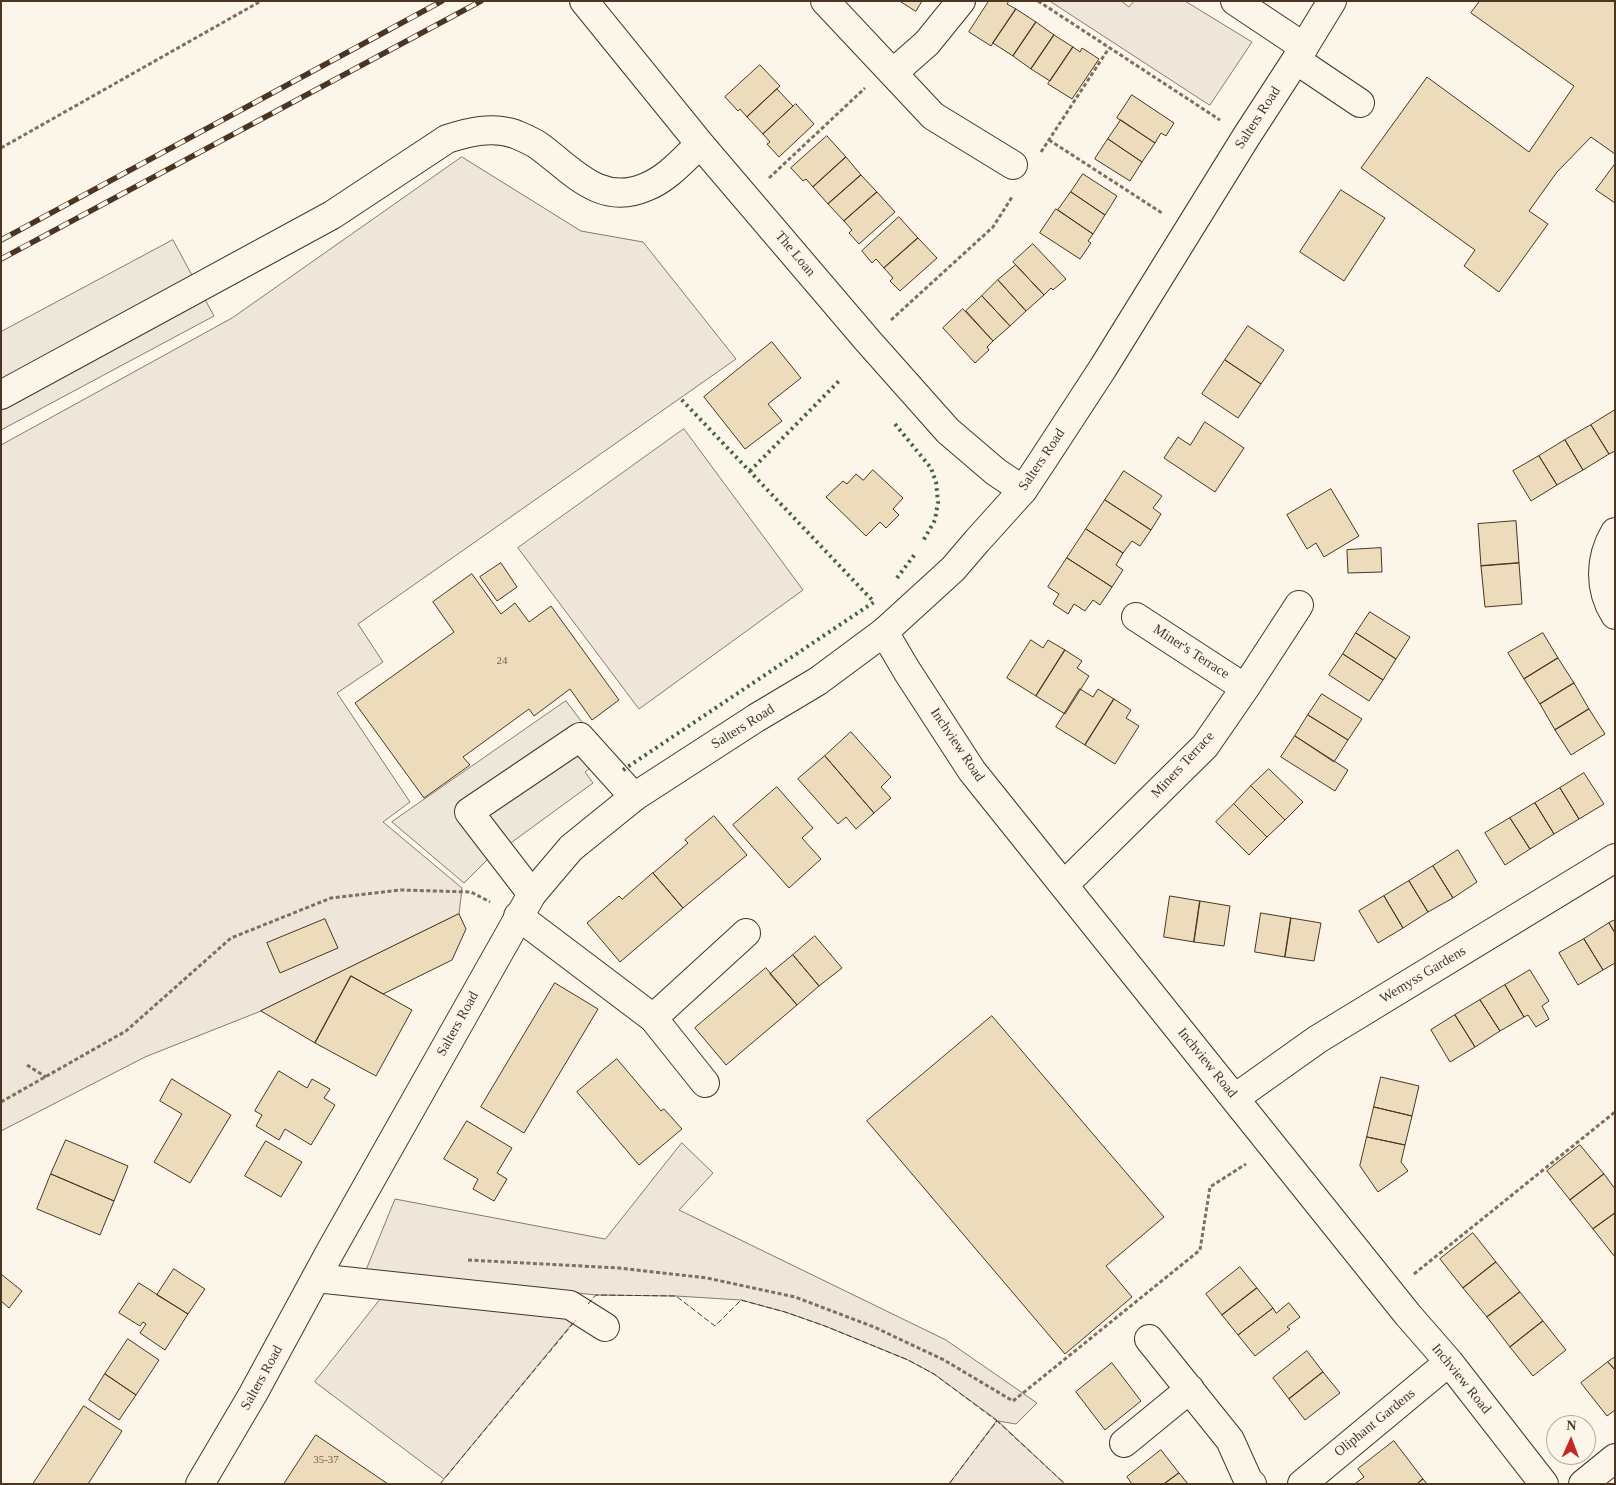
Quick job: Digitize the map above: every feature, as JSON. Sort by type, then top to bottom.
[{"type":"street","name":"The Loan","points":[[584,1],[700,144],[868,341],[948,431],[996,472],[1022,490]]},
{"type":"street","points":[[825,1],[933,116],[1015,178]]},
{"type":"street","points":[[890,70],[927,44],[961,1]]},
{"type":"street","points":[[1235,1],[1360,103]]},
{"type":"street","name":"Salters Road","points":[[200,1484],[254,1394],[316,1278],[525,905],[571,848],[634,797],[756,718],[818,681],[884,632],[953,569],[1022,490],[1103,368],[1332,1]]},
{"type":"street","points":[[1,395],[332,215],[447,139],[466,132],[482,130],[513,134],[537,144],[582,181],[599,189],[616,193],[646,188],[659,181],[700,144]]},
{"type":"street","points":[[1615,532],[1609,542],[1604,558],[1602,575],[1605,592],[1615,615]]},
{"type":"street","name":"Miners Terrace","points":[[1064,885],[1205,746],[1246,688],[1299,605]]},
{"type":"street","name":"Miner's Terrace","points":[[1136,617],[1246,688]]},
{"type":"street","name":"Inchview Road","points":[[884,632],[972,771],[1390,1293],[1449,1362],[1544,1484]]},
{"type":"street","points":[[634,797],[580,737],[469,812],[525,905],[653,1018],[704,1084]]},
{"type":"street","name":"Wemyss Gardens","points":[[1235,1098],[1318,1039],[1615,858]]},
{"type":"street","points":[[653,1018],[746,933]]},
{"type":"street","points":[[316,1278],[570,1305],[605,1327]]},
{"type":"street","points":[[1150,1339],[1230,1440],[1248,1480],[1252,1484]]},
{"type":"street","name":"Oliphant Gardens","points":[[1302,1484],[1449,1362]]},
{"type":"street","points":[[1124,1443],[1190,1389]]},
{"type":"street","points":[[1583,1484],[1615,1458]]},
{"type":"path","points":[[1,148],[260,1]]},
{"type":"path","points":[[1038,1],[1246,137]]},
{"type":"path","points":[[1040,154],[1109,48]]},
{"type":"path","points":[[748,199],[890,70]]},
{"type":"path","points":[[1049,140],[1188,229]]},
{"type":"path","points":[[868,341],[993,227],[1015,178]]},
{"type":"path","points":[[1,1102],[126,1032],[230,938],[331,898],[401,890],[471,892],[525,905]]},
{"type":"path","points":[[27,1065],[46,1077]]},
{"type":"path","points":[[1390,1293],[1615,1112]]},
{"type":"path","points":[[465,1259],[619,1268],[708,1278],[795,1297],[874,1327],[944,1360],[1013,1401],[1200,1250],[1210,1187],[1273,1147]]},
{"type":"shaded area","points":[[1050,1],[1121,1],[1129,7],[1134,1],[1185,1],[1252,42],[1210,105]]},
{"type":"shaded area","points":[[462,157],[581,231],[643,242],[736,359],[358,624],[383,662],[337,693],[410,802],[383,822],[462,888],[459,914],[261,1011],[145,1057],[1,1131],[1,445],[232,318]]},
{"type":"shaded area","points":[[173,240],[214,316],[1,430],[1,332]]},
{"type":"shaded area","points":[[684,429],[803,590],[639,709],[518,548]]},
{"type":"shaded area","points":[[566,701],[607,755],[585,772],[593,783],[486,861],[464,883],[392,822]]},
{"type":"shaded area","points":[[682,1143],[713,1173],[679,1210],[946,1340],[1037,1403],[1016,1424],[998,1421],[1065,1484],[949,1484],[997,1420],[934,1374],[908,1360],[785,1312],[741,1300],[676,1296],[596,1295],[366,1270],[395,1199],[605,1239]]},
{"type":"shaded area","points":[[383,1296],[565,1312],[575,1320],[444,1479],[315,1382]]},
{"type":"building","points":[[900,1],[922,1],[916,11]]},
{"type":"building","points":[[989,1],[1009,1],[1007,4],[1016,9],[991,46],[969,32]]},
{"type":"building","points":[[1480,1],[1615,1],[1615,154],[1591,137],[1557,172],[1529,211],[1548,224],[1499,292],[1464,266],[1475,250],[1361,168],[1427,77],[1529,152],[1574,86],[1471,13]]},
{"type":"building","points":[[1016,9],[1036,22],[1013,56],[993,43]]},
{"type":"building","points":[[1036,22],[1054,35],[1031,69],[1013,56]]},
{"type":"building","points":[[1054,35],[1073,47],[1050,81],[1031,69]]},
{"type":"building","points":[[1073,47],[1080,52],[1082,48],[1099,59],[1072,99],[1048,84]]},
{"type":"building","points":[[760,65],[780,86],[747,117],[740,109],[738,111],[725,97]]},
{"type":"building","points":[[777,89],[793,106],[763,134],[747,117]]},
{"type":"building","points":[[1132,95],[1174,123],[1166,136],[1161,133],[1155,143],[1117,118]]},
{"type":"building","points":[[796,104],[814,124],[779,157],[767,144],[770,142],[763,134]]},
{"type":"building","points":[[1121,120],[1155,143],[1142,162],[1108,139]]},
{"type":"building","points":[[827,136],[846,157],[813,187],[806,179],[803,181],[791,168]]},
{"type":"building","points":[[1108,139],[1142,162],[1130,181],[1095,159]]},
{"type":"building","points":[[846,157],[861,175],[828,204],[813,187]]},
{"type":"building","points":[[1615,164],[1615,203],[1596,190]]},
{"type":"building","points":[[1083,174],[1117,196],[1105,215],[1071,192]]},
{"type":"building","points":[[861,175],[877,192],[844,221],[828,204]]},
{"type":"building","points":[[1341,190],[1385,218],[1344,281],[1300,252]]},
{"type":"building","points":[[877,192],[895,212],[859,244],[849,233],[852,230],[844,221]]},
{"type":"building","points":[[1071,192],[1105,215],[1093,234],[1058,210]]},
{"type":"building","points":[[1056,209],[1093,234],[1088,241],[1091,243],[1080,259],[1040,233]]},
{"type":"building","points":[[899,217],[918,238],[884,268],[876,259],[872,263],[862,251]]},
{"type":"building","points":[[918,238],[937,258],[900,291],[890,281],[893,278],[884,268]]},
{"type":"building","points":[[1033,244],[1066,279],[1053,290],[1051,288],[1044,295],[1013,262]]},
{"type":"building","points":[[1016,265],[1044,295],[1026,311],[998,280]]},
{"type":"building","points":[[998,280],[1026,311],[1010,326],[982,296]]},
{"type":"building","points":[[982,296],[1010,326],[993,341],[966,311]]},
{"type":"building","points":[[963,309],[993,341],[987,347],[989,350],[975,363],[943,328]]},
{"type":"building","points":[[1248,326],[1284,350],[1261,384],[1225,360]]},
{"type":"building","points":[[772,342],[801,378],[768,404],[782,421],[745,449],[704,397]]},
{"type":"building","points":[[1225,360],[1261,384],[1238,418],[1202,394]]},
{"type":"building","points":[[1615,410],[1615,451],[1609,454],[1591,425]]},
{"type":"building","points":[[1205,422],[1244,448],[1215,492],[1164,458],[1178,437],[1190,445]]},
{"type":"building","points":[[1591,425],[1609,454],[1583,470],[1565,440]]},
{"type":"building","points":[[1565,440],[1583,470],[1557,485],[1539,456]]},
{"type":"building","points":[[1539,456],[1557,485],[1531,501],[1513,471]]},
{"type":"building","points":[[873,470],[903,498],[893,509],[899,515],[886,528],[880,522],[866,536],[826,497],[843,481],[847,484],[856,474],[863,480]]},
{"type":"building","points":[[1124,471],[1162,496],[1153,508],[1161,514],[1151,530],[1105,500]]},
{"type":"building","points":[[1331,489],[1359,536],[1324,557],[1316,543],[1307,549],[1287,515]]},
{"type":"building","points":[[1105,500],[1151,530],[1140,546],[1132,541],[1123,553],[1086,529]]},
{"type":"building","points":[[1516,521],[1519,563],[1481,566],[1478,524]]},
{"type":"building","points":[[1086,529],[1123,553],[1116,565],[1123,570],[1112,587],[1067,558]]},
{"type":"building","points":[[1381,548],[1382,572],[1348,573],[1347,550]]},
{"type":"building","points":[[1067,558],[1112,587],[1100,605],[1093,600],[1085,611],[1074,604],[1068,614],[1053,604],[1059,594],[1048,587]]},
{"type":"building","points":[[501,563],[517,587],[497,601],[480,577]]},
{"type":"building","points":[[1519,563],[1522,604],[1485,607],[1481,566]]},
{"type":"building","points":[[472,574],[501,614],[515,603],[529,622],[551,606],[619,700],[592,720],[570,689],[534,716],[529,709],[463,757],[470,765],[424,798],[355,703],[454,632],[433,602]]},
{"type":"building","points":[[1370,612],[1410,637],[1396,659],[1356,633]]},
{"type":"building","points":[[1356,633],[1396,659],[1383,680],[1343,654]]},
{"type":"building","points":[[1543,633],[1558,658],[1524,679],[1508,653]]},
{"type":"building","points":[[1031,640],[1043,648],[1048,640],[1065,650],[1036,696],[1007,678]]},
{"type":"building","points":[[1065,650],[1082,661],[1077,668],[1089,676],[1065,714],[1036,696]]},
{"type":"building","points":[[1343,654],[1383,680],[1369,701],[1329,675]]},
{"type":"building","points":[[1558,658],[1574,683],[1540,704],[1524,679]]},
{"type":"building","points":[[1574,683],[1589,709],[1555,730],[1540,704]]},
{"type":"building","points":[[1080,689],[1093,697],[1098,689],[1114,699],[1085,745],[1056,727]]},
{"type":"building","points":[[1322,694],[1362,719],[1348,740],[1308,715]]},
{"type":"building","points":[[1114,699],[1131,710],[1126,718],[1139,726],[1115,764],[1085,745]]},
{"type":"building","points":[[1589,709],[1605,734],[1571,755],[1555,730]]},
{"type":"building","points":[[1308,715],[1348,740],[1334,762],[1295,736]]},
{"type":"building","points":[[851,732],[891,777],[881,787],[891,798],[874,813],[825,756]]},
{"type":"building","points":[[1295,736],[1348,770],[1335,791],[1281,757]]},
{"type":"building","points":[[825,756],[874,813],[856,829],[846,817],[838,824],[798,779]]},
{"type":"building","points":[[1269,769],[1303,802],[1285,820],[1251,786]]},
{"type":"building","points":[[1584,773],[1604,804],[1579,819],[1560,788]]},
{"type":"building","points":[[1251,786],[1285,820],[1267,837],[1234,804]]},
{"type":"building","points":[[777,787],[813,828],[802,838],[821,859],[789,888],[733,825]]},
{"type":"building","points":[[1560,788],[1579,819],[1554,834],[1535,803]]},
{"type":"building","points":[[1535,803],[1554,834],[1530,849],[1510,818]]},
{"type":"building","points":[[1234,804],[1267,837],[1249,855],[1216,822]]},
{"type":"building","points":[[714,816],[747,855],[683,908],[653,873],[688,843],[685,840]]},
{"type":"building","points":[[1510,818],[1530,849],[1505,865],[1485,833]]},
{"type":"building","points":[[1458,850],[1477,882],[1453,898],[1433,866]]},
{"type":"building","points":[[1433,866],[1453,898],[1428,912],[1409,881]]},
{"type":"building","points":[[653,873],[683,908],[620,962],[587,923],[619,896],[622,899]]},
{"type":"building","points":[[1409,881],[1428,912],[1403,928],[1384,896]]},
{"type":"building","points":[[1170,896],[1200,901],[1194,942],[1164,937]]},
{"type":"building","points":[[1384,896],[1403,928],[1378,943],[1359,911]]},
{"type":"building","points":[[1200,901],[1230,906],[1224,946],[1194,942]]},
{"type":"building","points":[[1261,913],[1291,918],[1285,957],[1255,952]]},
{"type":"building","points":[[459,914],[466,929],[452,960],[383,994],[351,976],[315,1043],[261,1011]]},
{"type":"building","points":[[1291,918],[1321,923],[1314,961],[1285,957]]},
{"type":"building","points":[[325,919],[338,948],[280,973],[267,943]]},
{"type":"building","points":[[1615,920],[1615,933],[1609,923]]},
{"type":"building","points":[[1609,923],[1615,933],[1615,963],[1603,970],[1584,939]]},
{"type":"building","points":[[815,936],[842,968],[819,986],[793,955]]},
{"type":"building","points":[[1584,939],[1603,970],[1578,985],[1559,953]]},
{"type":"building","points":[[793,955],[819,986],[797,1005],[770,974]]},
{"type":"building","points":[[766,968],[797,1005],[726,1065],[695,1028]]},
{"type":"building","points":[[1530,970],[1549,1001],[1542,1006],[1549,1019],[1536,1027],[1528,1015],[1524,1017],[1505,985]]},
{"type":"building","points":[[351,976],[412,1010],[376,1076],[315,1043]]},
{"type":"building","points":[[555,983],[598,1009],[524,1133],[481,1107]]},
{"type":"building","points":[[1505,985],[1524,1017],[1500,1031],[1480,1000]]},
{"type":"building","points":[[1480,1000],[1500,1031],[1475,1047],[1455,1015]]},
{"type":"building","points":[[1455,1015],[1475,1047],[1450,1062],[1431,1030]]},
{"type":"building","points":[[992,1016],[1164,1217],[1106,1266],[1132,1297],[1065,1354],[867,1121]]},
{"type":"building","points":[[617,1059],[661,1111],[664,1109],[682,1129],[639,1165],[577,1092]]},
{"type":"building","points":[[279,1071],[307,1088],[312,1079],[330,1089],[324,1098],[335,1105],[311,1145],[285,1129],[279,1140],[256,1126],[262,1115],[255,1111]]},
{"type":"building","points":[[1381,1077],[1419,1086],[1412,1116],[1374,1107]]},
{"type":"building","points":[[172,1079],[231,1115],[190,1183],[154,1162],[182,1114],[160,1101]]},
{"type":"building","points":[[1374,1107],[1412,1116],[1405,1145],[1367,1137]]},
{"type":"building","points":[[467,1121],[512,1148],[497,1173],[507,1179],[494,1201],[473,1189],[478,1179],[444,1159]]},
{"type":"building","points":[[1367,1137],[1405,1145],[1401,1162],[1408,1171],[1378,1192],[1360,1166]]},
{"type":"building","points":[[66,1140],[128,1166],[114,1201],[51,1174]]},
{"type":"building","points":[[266,1141],[302,1162],[281,1197],[245,1176]]},
{"type":"building","points":[[1580,1145],[1604,1174],[1570,1200],[1547,1171]]},
{"type":"building","points":[[51,1174],[114,1201],[100,1235],[37,1209]]},
{"type":"building","points":[[1604,1174],[1615,1189],[1615,1213],[1593,1229],[1570,1200]]},
{"type":"building","points":[[1615,1213],[1615,1257],[1593,1229]]},
{"type":"building","points":[[1473,1233],[1496,1262],[1463,1288],[1440,1259]]},
{"type":"building","points":[[1496,1262],[1520,1292],[1487,1317],[1463,1288]]},
{"type":"building","points":[[1240,1267],[1257,1288],[1222,1315],[1206,1294]]},
{"type":"building","points":[[174,1269],[205,1289],[188,1314],[157,1295]]},
{"type":"building","points":[[1,1274],[22,1291],[9,1308],[1,1301]]},
{"type":"building","points":[[139,1283],[188,1314],[165,1350],[140,1333],[146,1324],[143,1322],[140,1326],[119,1313]]},
{"type":"building","points":[[1257,1288],[1273,1308],[1238,1335],[1222,1315]]},
{"type":"building","points":[[1520,1292],[1543,1321],[1510,1347],[1487,1317]]},
{"type":"building","points":[[1289,1303],[1300,1317],[1287,1327],[1290,1329],[1255,1356],[1238,1335],[1273,1308],[1276,1313]]},
{"type":"building","points":[[1543,1321],[1566,1350],[1533,1376],[1510,1347]]},
{"type":"building","points":[[128,1339],[159,1360],[136,1395],[105,1374]]},
{"type":"building","points":[[1307,1351],[1323,1372],[1289,1399],[1273,1378]]},
{"type":"building","points":[[1615,1357],[1615,1370],[1608,1362]]},
{"type":"building","points":[[1608,1362],[1615,1370],[1615,1410],[1607,1416],[1581,1383]]},
{"type":"building","points":[[1112,1363],[1141,1401],[1105,1430],[1076,1392]]},
{"type":"building","points":[[1323,1372],[1340,1393],[1305,1420],[1289,1399]]},
{"type":"building","points":[[105,1374],[136,1395],[119,1420],[89,1400]]},
{"type":"building","points":[[84,1406],[122,1431],[88,1484],[33,1484]]},
{"type":"building","points":[[316,1435],[388,1484],[284,1484]]},
{"type":"building","points":[[1394,1441],[1423,1479],[1417,1484],[1357,1484],[1364,1477],[1358,1469]]},
{"type":"building","points":[[1161,1450],[1179,1473],[1164,1484],[1132,1484],[1127,1477]]},
{"type":"building","points":[[1179,1473],[1188,1484],[1164,1484]]},
{"type":"building","points":[[1423,1479],[1427,1484],[1417,1484]]},
{"type":"railway","points":[[1,240],[442,1]]},
{"type":"railway","points":[[1,259],[481,1]]},
{"type":"hedge","points":[[750,471],[839,381]]},
{"type":"hedge","points":[[623,770],[874,602],[680,398]]},
{"type":"hedge","points":[[895,424],[931,468],[936,482],[938,502],[935,520],[923,541]]},
{"type":"hedge","points":[[897,578],[915,554]]},
{"type":"fence","points":[[588,1304],[596,1295],[676,1296],[715,1326],[741,1300],[785,1312],[825,1326],[908,1360],[934,1374],[997,1421],[949,1484]]},
{"type":"fence","points":[[440,1484],[576,1320]]},
{"type":"fence","points":[[996,1422],[1065,1484]]}]
